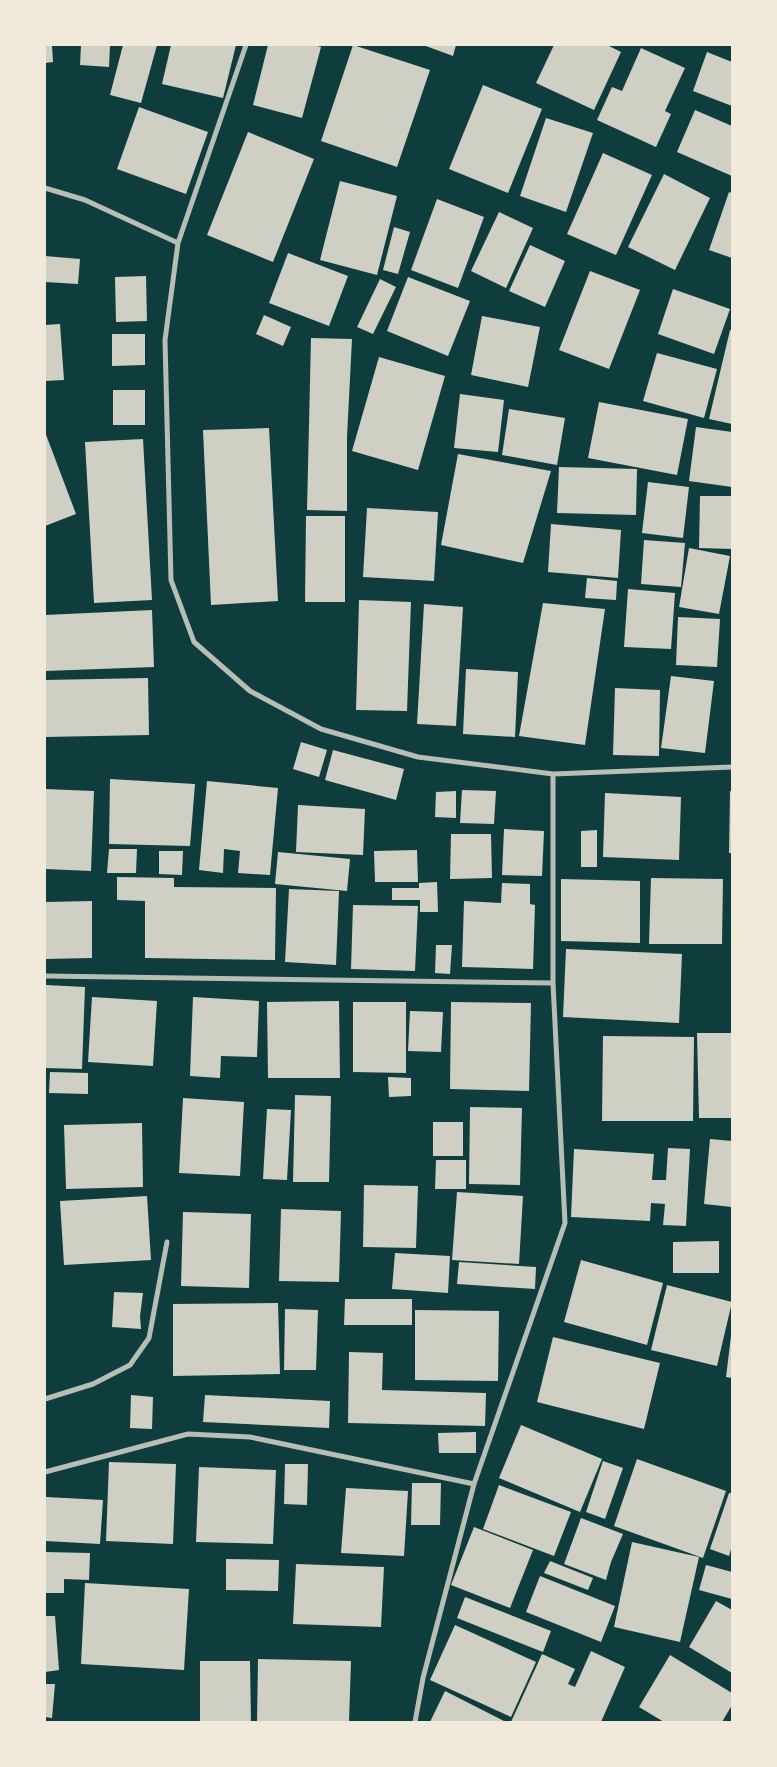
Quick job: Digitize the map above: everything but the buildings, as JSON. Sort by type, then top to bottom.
[{"type":"street","points":[[246,45],[178,243],[165,340],[171,580],[194,642],[250,691],[321,729],[418,757],[553,774],[732,767]]},
{"type":"street","points":[[45,188],[85,200],[178,243]]},
{"type":"street","points":[[415,1722],[423,1678],[474,1484],[565,1223],[553,983],[553,774]]},
{"type":"street","points":[[45,976],[553,983]]},
{"type":"street","points":[[45,1399],[93,1384],[130,1365],[149,1338],[167,1242]]},
{"type":"street","points":[[45,1472],[188,1434],[250,1437],[474,1484]]}]
